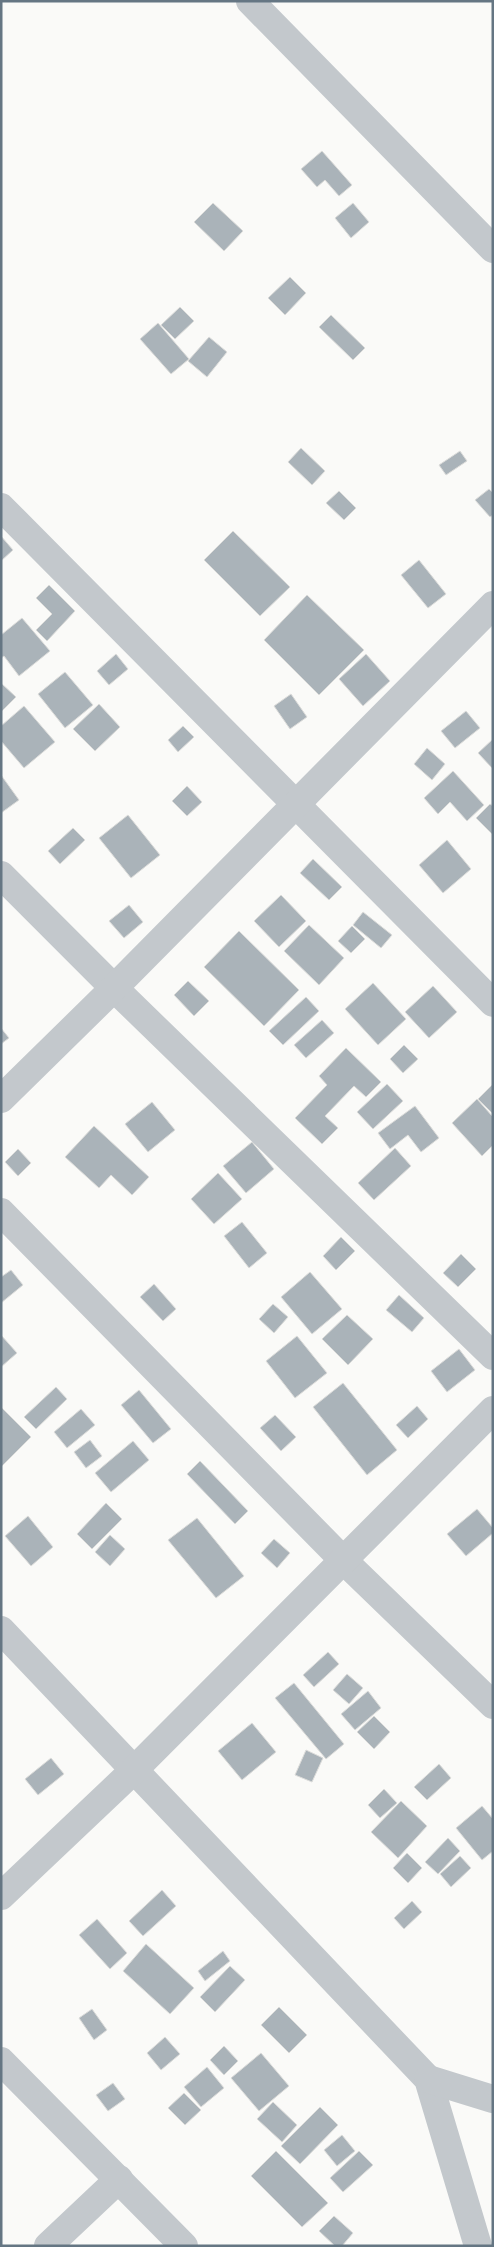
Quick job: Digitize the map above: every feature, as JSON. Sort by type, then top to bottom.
[{"type":"street","points":[[250,1],[493,249]]},
{"type":"street","points":[[1,507],[294,805],[493,1003]]},
{"type":"street","points":[[1,1099],[492,608]]},
{"type":"street","points":[[1,875],[114,988],[493,1356]]},
{"type":"street","points":[[1,1212],[343,1560],[493,1706]]},
{"type":"street","points":[[1,1896],[133,1771],[493,1410]]},
{"type":"street","points":[[1,1630],[133,1771],[428,2079],[478,2246]]},
{"type":"street","points":[[1,2061],[184,2246]]},
{"type":"street","points":[[428,2079],[493,2099]]},
{"type":"street","points":[[48,2246],[119,2179]]},
{"type":"building","points":[[322,151],[352,185],[339,196],[325,180],[317,187],[301,169]]},
{"type":"building","points":[[213,203],[243,231],[224,251],[194,222]]},
{"type":"building","points":[[353,203],[369,222],[351,238],[335,218]]},
{"type":"building","points":[[290,277],[306,293],[285,315],[268,298]]},
{"type":"building","points":[[180,307],[194,321],[175,339],[161,325]]},
{"type":"building","points":[[331,315],[365,348],[353,360],[319,327]]},
{"type":"building","points":[[158,323],[189,359],[171,374],[140,339]]},
{"type":"building","points":[[209,337],[227,352],[207,377],[188,361]]},
{"type":"building","points":[[301,448],[325,471],[312,485],[288,462]]},
{"type":"building","points":[[460,451],[467,461],[446,475],[439,465]]},
{"type":"building","points":[[489,489],[493,493],[493,515],[490,517],[475,500]]},
{"type":"building","points":[[339,491],[356,508],[344,520],[326,503]]},
{"type":"building","points":[[233,531],[290,587],[260,616],[204,560]]},
{"type":"building","points":[[1,536],[13,550],[1,561]]},
{"type":"building","points":[[419,560],[446,594],[428,608],[401,575]]},
{"type":"building","points":[[49,585],[75,611],[47,641],[36,630],[52,614],[36,598]]},
{"type":"building","points":[[307,595],[364,650],[319,695],[264,640]]},
{"type":"building","points":[[22,618],[50,651],[19,676],[4,656],[1,658],[1,635]]},
{"type":"building","points":[[116,654],[128,669],[109,685],[97,671]]},
{"type":"building","points":[[366,654],[390,681],[363,706],[339,679]]},
{"type":"building","points":[[65,672],[93,705],[65,728],[38,694]]},
{"type":"building","points":[[1,683],[16,697],[1,712]]},
{"type":"building","points":[[291,694],[307,717],[290,729],[274,706]]},
{"type":"building","points":[[99,704],[120,727],[95,751],[73,729]]},
{"type":"building","points":[[24,706],[55,742],[24,768],[1,741],[1,726]]},
{"type":"building","points":[[466,711],[480,728],[455,748],[441,731]]},
{"type":"building","points":[[183,726],[194,737],[178,752],[168,740]]},
{"type":"building","points":[[493,739],[493,767],[492,768],[478,753]]},
{"type":"building","points":[[427,748],[445,764],[432,780],[414,764]]},
{"type":"building","points":[[453,771],[484,805],[467,821],[450,802],[438,814],[424,798]]},
{"type":"building","points":[[1,775],[19,800],[1,813]]},
{"type":"building","points":[[187,786],[202,802],[187,816],[172,801]]},
{"type":"building","points":[[490,804],[493,806],[493,835],[476,818]]},
{"type":"building","points":[[128,815],[160,855],[131,878],[99,838]]},
{"type":"building","points":[[73,828],[85,840],[60,864],[48,851]]},
{"type":"building","points":[[447,840],[471,869],[443,893],[419,865]]},
{"type":"building","points":[[313,859],[342,887],[329,900],[300,873]]},
{"type":"building","points":[[281,895],[306,921],[279,947],[254,921]]},
{"type":"building","points":[[129,905],[143,922],[124,938],[109,921]]},
{"type":"building","points":[[363,912],[392,935],[381,948],[353,925]]},
{"type":"building","points":[[309,925],[344,958],[319,985],[284,951]]},
{"type":"building","points":[[352,926],[365,939],[351,953],[338,941]]},
{"type":"building","points":[[239,931],[299,990],[264,1026],[204,967]]},
{"type":"building","points":[[188,981],[209,1001],[194,1016],[174,995]]},
{"type":"building","points":[[373,983],[406,1019],[378,1045],[345,1009]]},
{"type":"building","points":[[433,986],[457,1012],[429,1038],[405,1012]]},
{"type":"building","points":[[306,997],[319,1011],[283,1045],[269,1031]]},
{"type":"building","points":[[322,1020],[334,1033],[306,1058],[294,1045]]},
{"type":"building","points":[[1,1028],[9,1038],[1,1044]]},
{"type":"building","points":[[404,1045],[418,1059],[403,1073],[390,1059]]},
{"type":"building","points":[[346,1048],[381,1082],[366,1097],[354,1086],[325,1116],[338,1128],[322,1144],[295,1118],[327,1085],[319,1076]]},
{"type":"building","points":[[387,1084],[403,1101],[373,1129],[357,1112]]},
{"type":"building","points":[[493,1084],[493,1114],[478,1099]]},
{"type":"building","points":[[477,1099],[493,1117],[493,1145],[482,1156],[452,1123]]},
{"type":"building","points":[[152,1102],[175,1130],[148,1152],[125,1124]]},
{"type":"building","points":[[415,1106],[439,1138],[421,1152],[408,1135],[390,1149],[378,1133]]},
{"type":"building","points":[[94,1126],[149,1177],[132,1195],[111,1175],[99,1188],[65,1157]]},
{"type":"building","points":[[252,1142],[274,1169],[246,1193],[223,1166]]},
{"type":"building","points":[[395,1148],[411,1166],[374,1200],[358,1183]]},
{"type":"building","points":[[18,1149],[31,1163],[18,1176],[5,1162]]},
{"type":"building","points":[[218,1173],[242,1199],[214,1224],[191,1199]]},
{"type":"building","points":[[242,1222],[267,1253],[249,1268],[224,1236]]},
{"type":"building","points":[[341,1237],[355,1251],[336,1270],[323,1256]]},
{"type":"building","points":[[461,1254],[476,1269],[458,1287],[443,1273]]},
{"type":"building","points":[[11,1270],[23,1285],[1,1303],[1,1277]]},
{"type":"building","points":[[310,1272],[342,1309],[312,1334],[281,1297]]},
{"type":"building","points":[[154,1284],[176,1309],[163,1321],[140,1297]]},
{"type":"building","points":[[399,1295],[424,1318],[412,1332],[386,1310]]},
{"type":"building","points":[[273,1304],[288,1317],[274,1333],[259,1319]]},
{"type":"building","points":[[347,1315],[373,1339],[348,1365],[322,1339]]},
{"type":"building","points":[[1,1335],[17,1353],[1,1367]]},
{"type":"building","points":[[297,1336],[327,1373],[295,1398],[266,1361]]},
{"type":"building","points":[[459,1349],[475,1370],[447,1392],[431,1371]]},
{"type":"building","points":[[343,1383],[397,1450],[367,1475],[313,1407]]},
{"type":"building","points":[[56,1387],[67,1399],[36,1429],[24,1417]]},
{"type":"building","points":[[139,1390],[171,1429],[153,1443],[121,1405]]},
{"type":"building","points":[[417,1406],[428,1419],[408,1438],[396,1425]]},
{"type":"building","points":[[1,1407],[31,1437],[1,1467]]},
{"type":"building","points":[[81,1409],[95,1425],[67,1448],[54,1432]]},
{"type":"building","points":[[275,1415],[296,1437],[281,1451],[260,1428]]},
{"type":"building","points":[[90,1440],[102,1456],[86,1468],[74,1452]]},
{"type":"building","points":[[133,1441],[149,1460],[111,1492],[95,1473]]},
{"type":"building","points":[[200,1461],[248,1511],[235,1524],[187,1474]]},
{"type":"building","points":[[106,1503],[122,1519],[92,1549],[77,1534]]},
{"type":"building","points":[[477,1509],[493,1528],[493,1533],[466,1556],[447,1534]]},
{"type":"building","points":[[28,1516],[53,1547],[31,1566],[5,1536]]},
{"type":"building","points":[[197,1518],[244,1576],[216,1598],[168,1540]]},
{"type":"building","points":[[110,1535],[125,1549],[110,1566],[95,1552]]},
{"type":"building","points":[[274,1539],[290,1553],[277,1568],[261,1553]]},
{"type":"building","points":[[328,1652],[339,1664],[314,1687],[303,1675]]},
{"type":"building","points":[[347,1674],[363,1688],[349,1704],[333,1690]]},
{"type":"building","points":[[294,1683],[344,1744],[326,1759],[275,1698]]},
{"type":"building","points":[[368,1691],[381,1708],[355,1730],[341,1714]]},
{"type":"building","points":[[374,1716],[390,1732],[374,1749],[357,1732]]},
{"type":"building","points":[[252,1723],[276,1752],[242,1780],[218,1751]]},
{"type":"building","points":[[306,1750],[323,1758],[312,1782],[295,1775]]},
{"type":"building","points":[[51,1758],[64,1774],[38,1795],[25,1779]]},
{"type":"building","points":[[439,1764],[451,1778],[427,1800],[414,1787]]},
{"type":"building","points":[[384,1789],[397,1803],[380,1818],[368,1805]]},
{"type":"building","points":[[401,1801],[427,1826],[398,1858],[371,1832]]},
{"type":"building","points":[[482,1806],[493,1819],[493,1851],[482,1860],[456,1828]]},
{"type":"building","points":[[448,1838],[460,1851],[438,1874],[425,1862]]},
{"type":"building","points":[[407,1853],[422,1868],[408,1883],[393,1868]]},
{"type":"building","points":[[460,1856],[471,1868],[451,1887],[440,1874]]},
{"type":"building","points":[[162,1890],[176,1906],[143,1936],[129,1921]]},
{"type":"building","points":[[412,1901],[422,1912],[404,1929],[394,1918]]},
{"type":"building","points":[[97,1919],[127,1953],[110,1969],[79,1935]]},
{"type":"building","points":[[146,1944],[194,1988],[170,2014],[123,1971]]},
{"type":"building","points":[[223,1951],[230,1961],[205,1981],[198,1971]]},
{"type":"building","points":[[230,1966],[245,1980],[215,2012],[200,1997]]},
{"type":"building","points":[[279,2007],[307,2035],[289,2053],[261,2025]]},
{"type":"building","points":[[92,2009],[107,2030],[94,2040],[79,2018]]},
{"type":"building","points":[[165,2037],[180,2054],[161,2070],[147,2053]]},
{"type":"building","points":[[224,2046],[238,2061],[224,2075],[210,2060]]},
{"type":"building","points":[[261,2053],[289,2086],[259,2111],[231,2078]]},
{"type":"building","points":[[207,2067],[224,2088],[201,2107],[184,2087]]},
{"type":"building","points":[[113,2083],[125,2099],[108,2111],[96,2095]]},
{"type":"building","points":[[184,2093],[201,2110],[185,2125],[168,2108]]},
{"type":"building","points":[[273,2102],[297,2125],[282,2142],[257,2119]]},
{"type":"building","points":[[320,2107],[338,2125],[300,2164],[281,2146]]},
{"type":"building","points":[[342,2135],[355,2151],[337,2166],[324,2150]]},
{"type":"building","points":[[276,2151],[328,2203],[302,2227],[251,2176]]},
{"type":"building","points":[[359,2151],[373,2165],[343,2192],[330,2178]]},
{"type":"building","points":[[334,2216],[353,2233],[342,2246],[335,2246],[319,2231]]}]
